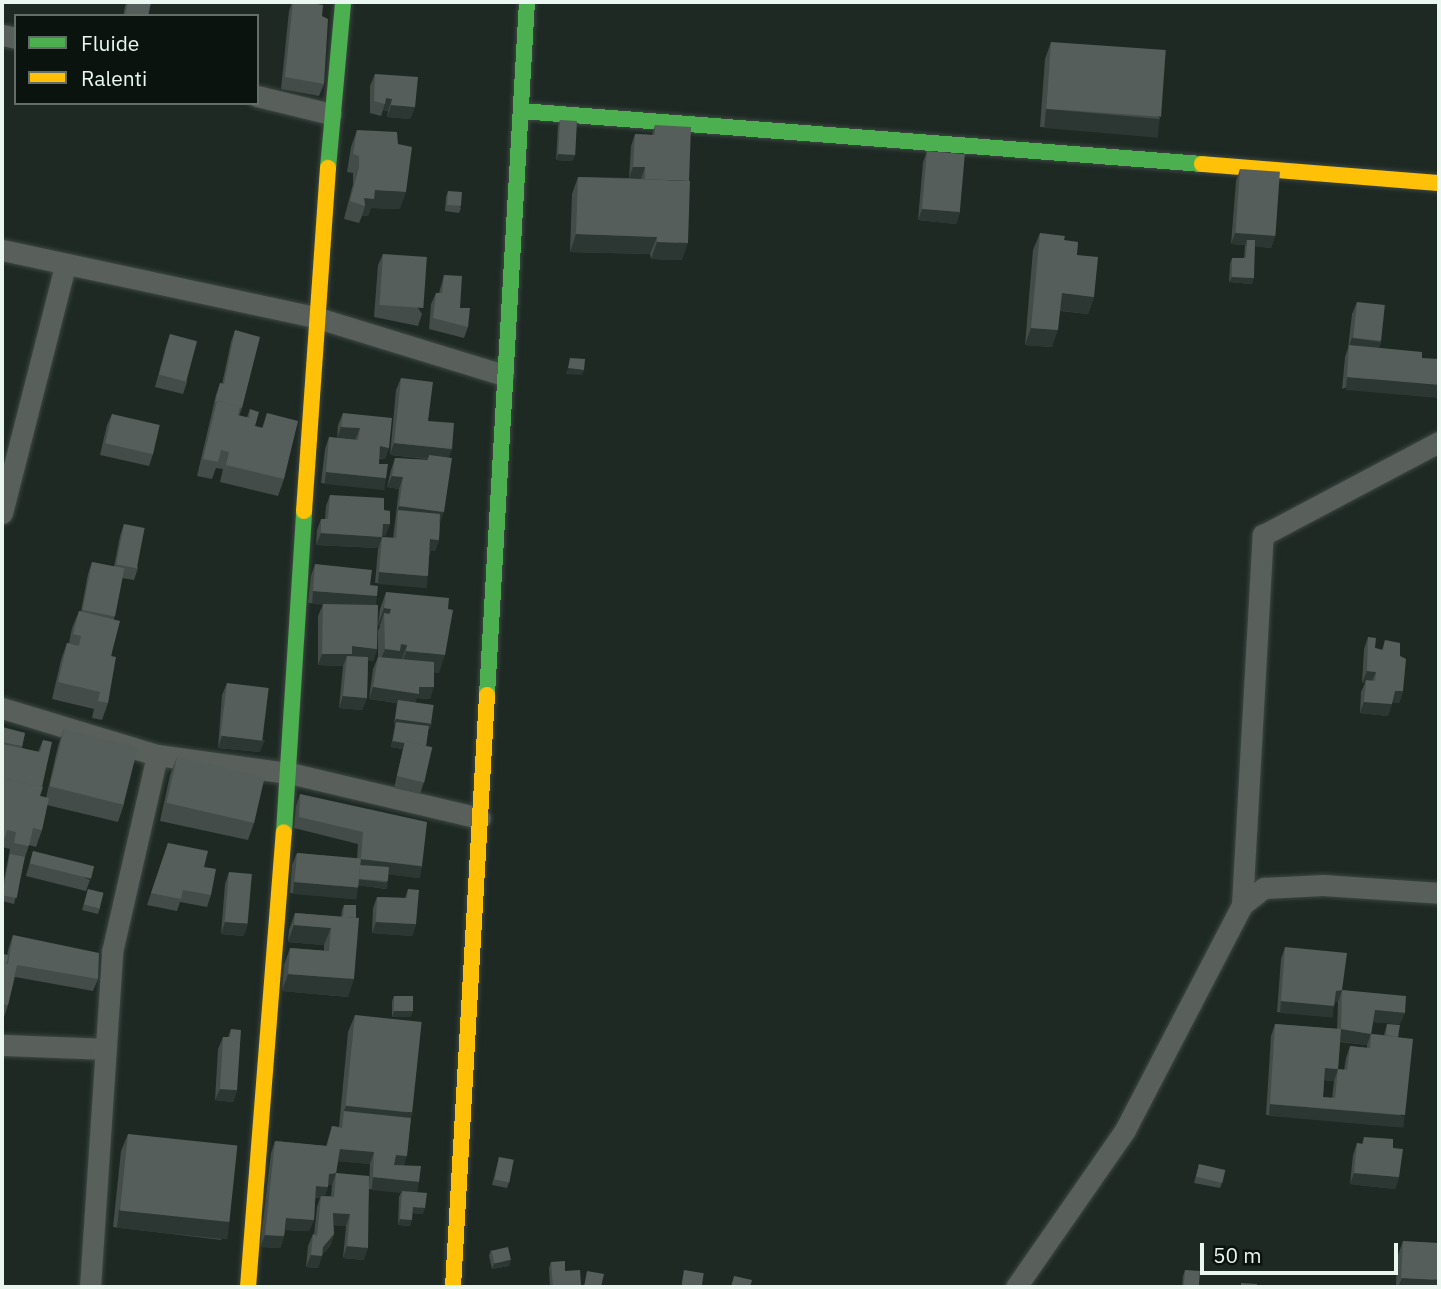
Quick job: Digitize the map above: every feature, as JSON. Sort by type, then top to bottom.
[{"type":"street","points":[[248,1287],[289,773],[331,114],[343,2]]},
{"type":"street","points":[[453,1287],[503,375],[527,2]]},
{"type":"street","points":[[259,96],[331,114]]},
{"type":"street","points":[[521,111],[1439,183]]},
{"type":"street","points":[[2,250],[316,317],[503,375]]},
{"type":"street","points":[[2,513],[65,265]]},
{"type":"street","points":[[1016,1287],[1125,1130],[1242,905],[1263,535],[1439,442]]},
{"type":"street","points":[[2,708],[157,755],[289,773],[480,818]]},
{"type":"street","points":[[90,1287],[104,1049],[121,905],[157,755]]},
{"type":"street","points":[[1242,905],[1264,888],[1323,885],[1439,893]]},
{"type":"street","points":[[2,1045],[104,1049]]},
{"type":"building","points":[[128,2],[151,2],[148,14],[125,14]]},
{"type":"building","points":[[293,2],[323,5],[322,16],[328,19],[324,84],[285,77]]},
{"type":"building","points":[[1051,42],[1166,50],[1161,117],[1046,109]]},
{"type":"building","points":[[375,74],[418,77],[415,107],[391,105],[392,99],[386,98],[385,104],[374,101]]},
{"type":"building","points":[[560,120],[577,121],[575,155],[558,154]]},
{"type":"building","points":[[655,125],[691,127],[689,181],[645,179],[645,167],[633,167],[635,134],[655,135]]},
{"type":"building","points":[[357,130],[397,132],[398,144],[412,147],[406,192],[375,190],[374,199],[364,198],[365,206],[350,201],[359,167],[359,156],[353,154]]},
{"type":"building","points":[[927,151],[965,154],[960,212],[922,209]]},
{"type":"building","points":[[1240,169],[1280,172],[1275,236],[1236,233]]},
{"type":"building","points":[[578,177],[690,181],[688,243],[657,242],[657,237],[576,234]]},
{"type":"building","points":[[448,191],[462,192],[461,206],[447,205]]},
{"type":"building","points":[[1040,233],[1065,236],[1064,240],[1078,242],[1077,255],[1098,257],[1094,297],[1062,293],[1058,330],[1031,328]]},
{"type":"building","points":[[1247,240],[1255,240],[1254,278],[1232,277],[1232,258],[1246,258]]},
{"type":"building","points":[[383,254],[427,257],[423,308],[379,305]]},
{"type":"building","points":[[444,275],[462,276],[460,308],[470,308],[468,327],[433,318],[436,293],[442,293]]},
{"type":"building","points":[[1357,302],[1385,305],[1381,341],[1353,338]]},
{"type":"building","points":[[235,330],[260,337],[242,408],[215,402],[220,383],[224,384]]},
{"type":"building","points":[[170,334],[197,341],[186,382],[159,375]]},
{"type":"building","points":[[1349,345],[1422,352],[1422,358],[1439,359],[1439,385],[1347,377]]},
{"type":"building","points":[[570,358],[585,359],[584,370],[568,368]]},
{"type":"building","points":[[401,378],[433,382],[428,421],[454,423],[452,449],[394,443]]},
{"type":"building","points":[[217,401],[240,407],[238,415],[249,418],[250,409],[259,412],[255,426],[263,428],[267,413],[298,421],[284,479],[226,465],[229,452],[221,450],[218,462],[203,459]]},
{"type":"building","points":[[343,413],[392,418],[389,448],[380,446],[379,464],[388,464],[386,478],[326,472],[329,437],[358,440],[360,428],[341,427]]},
{"type":"building","points":[[112,414],[160,425],[153,454],[105,443]]},
{"type":"building","points":[[429,455],[452,458],[444,512],[399,506],[403,477],[392,476],[395,458],[428,460]]},
{"type":"building","points":[[330,495],[384,498],[384,510],[390,511],[390,524],[383,524],[382,537],[321,533],[321,519],[328,519]]},
{"type":"building","points":[[398,510],[440,514],[439,540],[430,539],[428,576],[379,572],[382,537],[396,538]]},
{"type":"building","points":[[124,524],[145,528],[137,568],[116,564]]},
{"type":"building","points":[[92,562],[124,568],[115,616],[83,610]]},
{"type":"building","points":[[315,564],[372,570],[370,585],[378,586],[377,596],[313,591]]},
{"type":"building","points":[[386,592],[449,598],[448,609],[453,610],[445,655],[406,651],[407,645],[401,644],[400,651],[385,649],[384,613],[390,614],[391,609],[384,608]]},
{"type":"building","points":[[323,604],[378,605],[377,649],[352,646],[352,654],[322,654]]},
{"type":"building","points":[[79,611],[120,621],[111,656],[116,657],[108,703],[98,701],[100,692],[58,682],[67,643],[79,646],[81,636],[73,634]]},
{"type":"building","points":[[1368,637],[1376,638],[1375,648],[1383,650],[1385,640],[1400,643],[1400,656],[1406,659],[1403,691],[1395,691],[1392,704],[1364,702],[1366,680],[1375,681],[1376,672],[1367,671]]},
{"type":"building","points":[[347,656],[368,657],[367,698],[343,696]]},
{"type":"building","points":[[378,657],[434,662],[434,687],[419,687],[419,694],[373,687]]},
{"type":"building","points":[[227,683],[269,688],[262,741],[221,736]]},
{"type":"building","points":[[398,700],[434,705],[431,724],[395,719]]},
{"type":"building","points":[[396,722],[429,726],[426,746],[393,741]]},
{"type":"building","points":[[2,727],[25,733],[22,746],[2,742]]},
{"type":"building","points":[[64,729],[138,747],[123,805],[50,786]]},
{"type":"building","points":[[43,740],[52,742],[42,787],[2,778],[2,744],[40,752]]},
{"type":"building","points":[[405,741],[432,747],[424,782],[397,776]]},
{"type":"building","points":[[177,757],[265,777],[254,823],[166,803]]},
{"type":"building","points":[[2,778],[43,787],[40,796],[49,798],[42,830],[33,828],[29,846],[14,843],[16,832],[7,830],[5,838],[2,837]]},
{"type":"building","points":[[300,794],[427,822],[422,866],[361,859],[363,832],[299,817]]},
{"type":"building","points":[[168,843],[208,851],[204,867],[216,869],[211,895],[183,890],[181,899],[151,893]]},
{"type":"building","points":[[33,851],[94,866],[91,879],[30,864]]},
{"type":"building","points":[[297,853],[361,859],[358,887],[294,882]]},
{"type":"building","points":[[10,854],[25,857],[17,898],[2,895]]},
{"type":"building","points":[[360,865],[389,867],[388,881],[359,879]]},
{"type":"building","points":[[229,872],[252,874],[248,924],[225,922]]},
{"type":"building","points":[[88,889],[104,893],[100,908],[84,905]]},
{"type":"building","points":[[408,889],[419,890],[416,924],[376,922],[377,897],[407,898]]},
{"type":"building","points":[[344,905],[356,905],[356,918],[343,917]]},
{"type":"building","points":[[295,913],[359,918],[354,979],[288,974],[290,948],[329,951],[331,928],[294,925]]},
{"type":"building","points":[[13,935],[99,953],[98,979],[17,965],[8,1005],[2,1004],[2,962],[8,964]]},
{"type":"building","points":[[1285,947],[1347,953],[1342,990],[1336,991],[1334,1006],[1281,1001]]},
{"type":"building","points":[[2,954],[8,955],[7,963],[2,962]]},
{"type":"building","points":[[1342,990],[1406,996],[1405,1013],[1375,1010],[1371,1034],[1341,1029]]},
{"type":"building","points":[[394,996],[413,996],[413,1011],[394,1011]]},
{"type":"building","points":[[355,1015],[422,1022],[412,1113],[345,1106]]},
{"type":"building","points":[[1275,1024],[1341,1029],[1338,1069],[1347,1070],[1350,1046],[1370,1048],[1371,1034],[1413,1039],[1405,1115],[1270,1104]],"holes":[[[1325,1068],[1338,1069],[1335,1098],[1323,1097]]]},
{"type":"building","points":[[1387,1024],[1400,1025],[1398,1037],[1386,1035]]},
{"type":"building","points":[[231,1029],[241,1030],[237,1090],[220,1089],[223,1037],[230,1037]]},
{"type":"building","points":[[344,1111],[411,1118],[407,1156],[396,1155],[394,1165],[421,1166],[419,1182],[373,1177],[374,1152],[340,1149],[336,1173],[329,1174],[328,1187],[316,1186],[314,1220],[286,1218],[284,1236],[265,1235],[275,1141],[327,1146],[332,1126],[342,1128]]},
{"type":"building","points":[[128,1134],[237,1145],[229,1222],[120,1211]]},
{"type":"building","points":[[1364,1137],[1393,1139],[1393,1148],[1403,1149],[1399,1177],[1354,1173],[1357,1143],[1363,1144]]},
{"type":"building","points":[[499,1157],[514,1160],[509,1182],[495,1180]]},
{"type":"building","points":[[1199,1164],[1225,1170],[1222,1183],[1196,1177]]},
{"type":"building","points":[[336,1173],[369,1176],[368,1248],[347,1246],[350,1214],[333,1213],[334,1234],[323,1247],[322,1256],[311,1255],[313,1234],[317,1236],[321,1196],[334,1197]]},
{"type":"building","points":[[402,1191],[427,1193],[425,1208],[413,1207],[412,1220],[400,1219]]},
{"type":"building","points":[[1403,1241],[1439,1243],[1437,1280],[1401,1278]]},
{"type":"building","points":[[508,1247],[511,1260],[494,1263],[491,1251]]},
{"type":"building","points":[[565,1261],[565,1271],[580,1270],[581,1285],[553,1287],[551,1262]]},
{"type":"building","points":[[684,1270],[704,1273],[702,1287],[681,1286]]},
{"type":"building","points":[[1185,1270],[1200,1271],[1199,1286],[1184,1285]]},
{"type":"building","points":[[587,1271],[604,1274],[601,1287],[584,1287]]},
{"type":"building","points":[[734,1276],[752,1280],[750,1287],[731,1287]]},
{"type":"building","points":[[1241,1283],[1257,1284],[1257,1287],[1241,1287]]},
{"type":"traffic: fast","points":[[328,168],[343,2]]},
{"type":"traffic: fast","points":[[487,695],[527,2]]},
{"type":"traffic: fast","points":[[521,111],[1202,164]]},
{"type":"traffic: fast","points":[[284,832],[304,511]]},
{"type":"traffic: slow","points":[[1202,164],[1439,183]]},
{"type":"traffic: slow","points":[[304,511],[328,168]]},
{"type":"traffic: slow","points":[[453,1287],[487,695]]},
{"type":"traffic: slow","points":[[248,1287],[284,832]]}]
